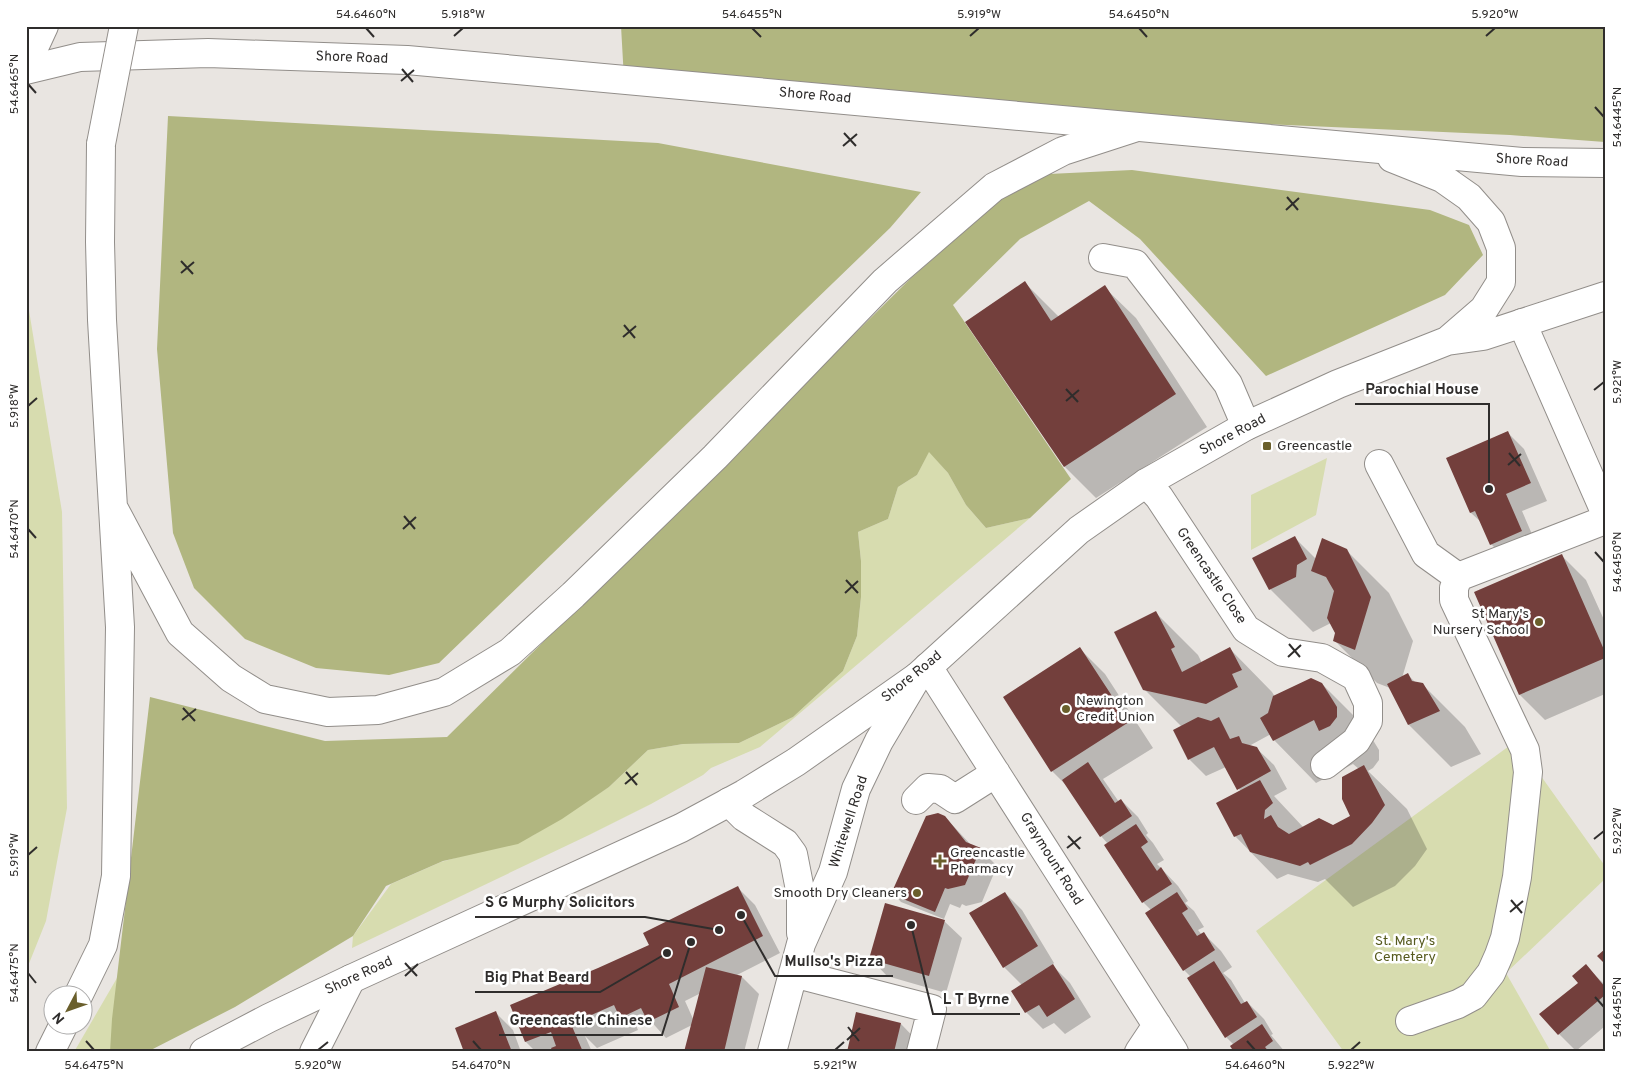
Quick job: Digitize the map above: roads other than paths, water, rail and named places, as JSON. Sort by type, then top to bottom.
[{"type":"main road","points":[[26,64],[44,26]]},
{"type":"main road","points":[[83,986],[103,945],[116,876],[120,627],[102,320],[100,242],[101,144],[124,26]]},
{"type":"main road","name":"Shore Road","points":[[26,70],[80,57],[198,53],[408,60],[1015,114],[1137,128],[1218,133],[1522,162],[1605,163]]},
{"type":"main road","points":[[113,507],[180,633],[231,678],[265,699],[328,712],[378,710],[444,692],[510,652],[566,602],[715,456],[885,281],[994,187],[1063,151],[1137,128]]},
{"type":"main road","points":[[1362,146],[1442,178],[1469,197],[1491,222],[1501,248],[1501,282],[1484,309],[1447,341]]},
{"type":"main road","points":[[1102,258],[1136,264],[1228,384],[1246,426]]},
{"type":"main road","name":"Shore Road","points":[[204,1052],[269,1018],[351,979],[681,828],[796,762],[922,672],[1079,530],[1146,483],[1246,426],[1338,384],[1447,341],[1483,336],[1605,296]]},
{"type":"main road","points":[[1522,323],[1605,512]]},
{"type":"main road","points":[[1379,464],[1426,554],[1458,577]]},
{"type":"main road","name":"Greencastle Close","points":[[1146,483],[1158,497],[1246,629],[1283,652],[1322,658],[1356,678],[1368,703],[1368,721],[1356,741],[1326,765]]},
{"type":"main road","points":[[1410,1021],[1458,1004],[1473,996],[1491,973],[1505,938],[1517,877],[1527,795],[1528,772],[1525,750],[1454,600],[1454,588],[1458,577],[1605,520]]},
{"type":"main road","name":"Graymount Road","points":[[922,672],[996,773],[1174,1052]]},
{"type":"main road","name":"Whitewell Road","points":[[772,1052],[801,944],[833,872],[856,789],[879,741],[922,672]]},
{"type":"main road","points":[[916,800],[928,788],[940,789],[956,799],[996,773]]},
{"type":"main road","name":"Whitewell Road","points":[[729,802],[744,817],[785,843],[793,854],[801,894],[801,944]]},
{"type":"main road","points":[[793,973],[932,1009],[921,1052]]},
{"type":"main road","points":[[314,1052],[351,979]]},
{"type":"main road","points":[[1139,1052],[1157,1025]]},
{"type":"main road","points":[[50,1052],[58,1036]]},
{"type":"place","name":"Greencastle","points":[[1267,446]]},
{"type":"place","name":"Parochial House","points":[[1489,489]]},
{"type":"place","name":"St Mary's Nursery School","points":[[1539,622]]},
{"type":"place","name":"Newington Credit Union","points":[[1066,709]]},
{"type":"place","name":"Greencastle Pharmacy","points":[[940,861]]},
{"type":"place","name":"Smooth Dry Cleaners","points":[[917,893]]},
{"type":"place","name":"Mullso's Pizza","points":[[741,915]]},
{"type":"place","name":"L T Byrne","points":[[911,925]]},
{"type":"place","name":"S G Murphy Solicitors","points":[[719,930]]},
{"type":"place","name":"Greencastle Chinese","points":[[691,942]]},
{"type":"place","name":"Big Phat Beard","points":[[667,953]]},
{"type":"park label","name":"St. Mary's Cemetery","points":[[1405,950]]}]
